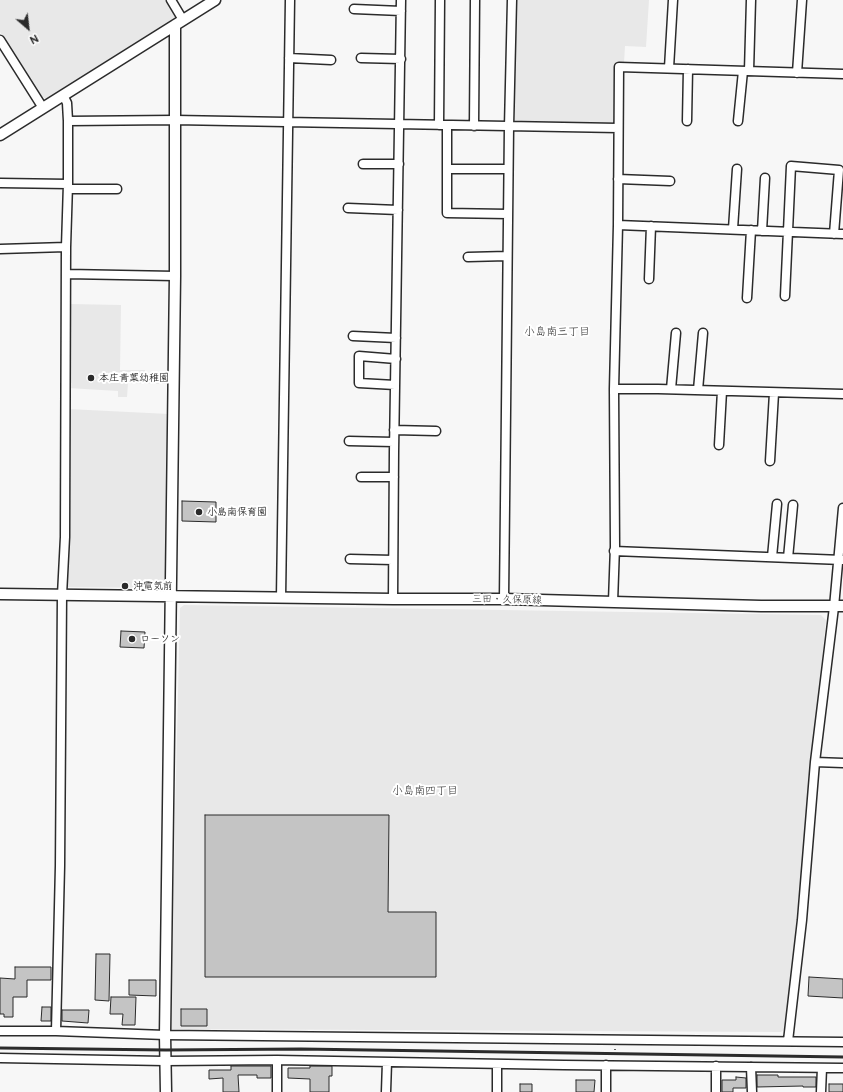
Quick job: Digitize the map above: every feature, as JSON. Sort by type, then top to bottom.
[{"type":"street","points":[[166,1092],[165,1035],[172,596],[175,120],[179,23],[171,0]]},
{"type":"street","points":[[0,135],[215,0]]},
{"type":"street","points":[[281,598],[290,0]]},
{"type":"street","points":[[393,599],[394,430],[401,0]]},
{"type":"street","points":[[440,0],[443,125],[447,169],[447,213],[508,214]]},
{"type":"street","points":[[474,126],[475,0]]},
{"type":"street","points":[[504,599],[508,169],[512,0]]},
{"type":"street","points":[[669,68],[673,0]]},
{"type":"street","points":[[738,121],[746,71],[751,0]]},
{"type":"street","points":[[797,73],[802,0]]},
{"type":"street","points":[[354,9],[401,11]]},
{"type":"street","points":[[0,40],[43,108]]},
{"type":"street","points":[[290,58],[331,60]]},
{"type":"street","points":[[361,58],[401,59]]},
{"type":"street","points":[[613,602],[614,389],[618,225],[619,67],[843,74]]},
{"type":"street","points":[[687,121],[688,69]]},
{"type":"street","points":[[56,1031],[60,866],[64,408],[68,186],[67,103],[63,95]]},
{"type":"street","points":[[68,122],[175,120],[618,128]]},
{"type":"street","points":[[363,164],[399,164]]},
{"type":"street","points":[[786,296],[791,166],[839,170],[834,234]]},
{"type":"street","points":[[447,169],[508,169]]},
{"type":"street","points":[[733,229],[737,169]]},
{"type":"street","points":[[762,231],[765,178]]},
{"type":"street","points":[[618,179],[670,181]]},
{"type":"street","points":[[0,183],[117,189]]},
{"type":"street","points":[[348,208],[398,210]]},
{"type":"street","points":[[618,225],[843,234]]},
{"type":"street","points":[[649,279],[651,226]]},
{"type":"street","points":[[747,298],[751,230]]},
{"type":"street","points":[[0,249],[66,247]]},
{"type":"street","points":[[468,257],[508,256]]},
{"type":"street","points":[[66,274],[175,276]]},
{"type":"street","points":[[671,389],[676,333]]},
{"type":"street","points":[[698,390],[703,333]]},
{"type":"street","points":[[353,336],[396,338]]},
{"type":"street","points":[[395,385],[359,383],[359,356],[396,359]]},
{"type":"street","points":[[614,389],[671,389],[843,394]]},
{"type":"street","points":[[719,445],[722,391]]},
{"type":"street","points":[[770,461],[774,393]]},
{"type":"street","points":[[394,430],[436,431]]},
{"type":"street","points":[[349,441],[394,442]]},
{"type":"street","points":[[361,477],[394,477]]},
{"type":"street","points":[[772,557],[777,504]]},
{"type":"street","points":[[788,558],[793,504]]},
{"type":"street","points":[[788,1041],[802,920],[815,762],[838,606],[843,508]]},
{"type":"street","points":[[614,551],[841,560]]},
{"type":"street","points":[[350,559],[394,560]]},
{"type":"street","name":"三田・久保原線","points":[[0,594],[281,598],[504,599],[761,606],[838,606]]},
{"type":"street","points":[[815,762],[843,763]]},
{"type":"street","points":[[0,1031],[56,1031],[165,1035],[843,1042]]},
{"type":"street","points":[[0,1058],[165,1061],[277,1060],[843,1068]]},
{"type":"street","points":[[277,1060],[277,1092]]},
{"type":"street","points":[[386,1092],[387,1062]]},
{"type":"street","points":[[497,1092],[498,1064]]},
{"type":"street","points":[[606,1065],[606,1092]]},
{"type":"street","points":[[716,1066],[716,1092]]},
{"type":"street","points":[[751,1066],[752,1092]]},
{"type":"street","points":[[821,1092],[822,1068]]},
{"type":"path","points":[[616,1039],[616,1065]]},
{"type":"shaded area","points":[[0,0],[167,0],[177,16],[47,99],[42,97],[0,32]]},
{"type":"shaded area","points":[[515,0],[649,0],[646,47],[625,46],[624,63],[616,63],[615,125],[516,123]]},
{"type":"shaded area","points":[[70,304],[121,305],[120,370],[145,370],[145,378],[168,379],[167,384],[128,383],[127,397],[118,397],[118,391],[68,388]]},
{"type":"shaded area","points":[[68,409],[169,414],[165,588],[67,587]]},
{"type":"shaded area","points":[[184,605],[821,615],[826,620],[786,1028],[781,1032],[170,1029],[180,608]]},
{"type":"building","points":[[182,501],[216,502],[216,522],[182,521]]},
{"type":"building","name":"ローソン","points":[[121,631],[145,632],[144,648],[120,647]]},
{"type":"building","points":[[205,815],[389,815],[388,912],[436,912],[436,977],[205,977]]},
{"type":"building","points":[[96,954],[110,954],[109,1001],[95,1000]]},
{"type":"building","points":[[15,967],[51,967],[51,980],[27,980],[27,997],[13,997],[13,1017],[4,1017],[4,1014],[0,1014],[0,978],[15,979]]},
{"type":"building","points":[[809,977],[843,979],[843,998],[808,996]]},
{"type":"building","points":[[129,980],[156,980],[156,996],[129,995]]},
{"type":"building","points":[[111,997],[136,997],[135,1025],[122,1025],[123,1014],[110,1014]]},
{"type":"building","points":[[42,1007],[51,1007],[51,1021],[41,1021]]},
{"type":"building","points":[[181,1009],[207,1009],[207,1026],[181,1026]]},
{"type":"building","points":[[62,1010],[89,1010],[88,1023],[62,1021]]},
{"type":"building","points":[[231,1066],[271,1066],[271,1078],[257,1078],[257,1075],[238,1075],[239,1092],[223,1092],[223,1078],[209,1079],[209,1070],[231,1070]]},
{"type":"building","points":[[310,1066],[332,1066],[332,1076],[329,1076],[329,1092],[310,1092],[310,1079],[288,1078],[288,1068],[310,1068]]},
{"type":"building","points":[[757,1075],[778,1075],[778,1077],[816,1077],[816,1087],[757,1087]]},
{"type":"building","points":[[736,1077],[746,1078],[746,1088],[733,1088],[733,1092],[722,1092],[722,1080],[736,1080]]},
{"type":"building","points":[[576,1080],[595,1080],[594,1092],[576,1092]]},
{"type":"building","points":[[520,1084],[532,1084],[532,1092],[520,1092]]},
{"type":"building","points":[[829,1084],[843,1084],[843,1092],[829,1092]]},
{"type":"railway","points":[[0,1048],[166,1050],[301,1049],[843,1057]]},
{"type":"place","name":"本庄青葉幼稚園","points":[[91,378]]},
{"type":"place","name":"小島南保育園","points":[[199,512]]},
{"type":"place","name":"沖電気前","points":[[125,586]]},
{"type":"place","name":"ローソン","points":[[132,639]]},
{"type":"district","name":"小島南三丁目","points":[[557,332]]},
{"type":"district","name":"小島南四丁目","points":[[425,791]]}]
